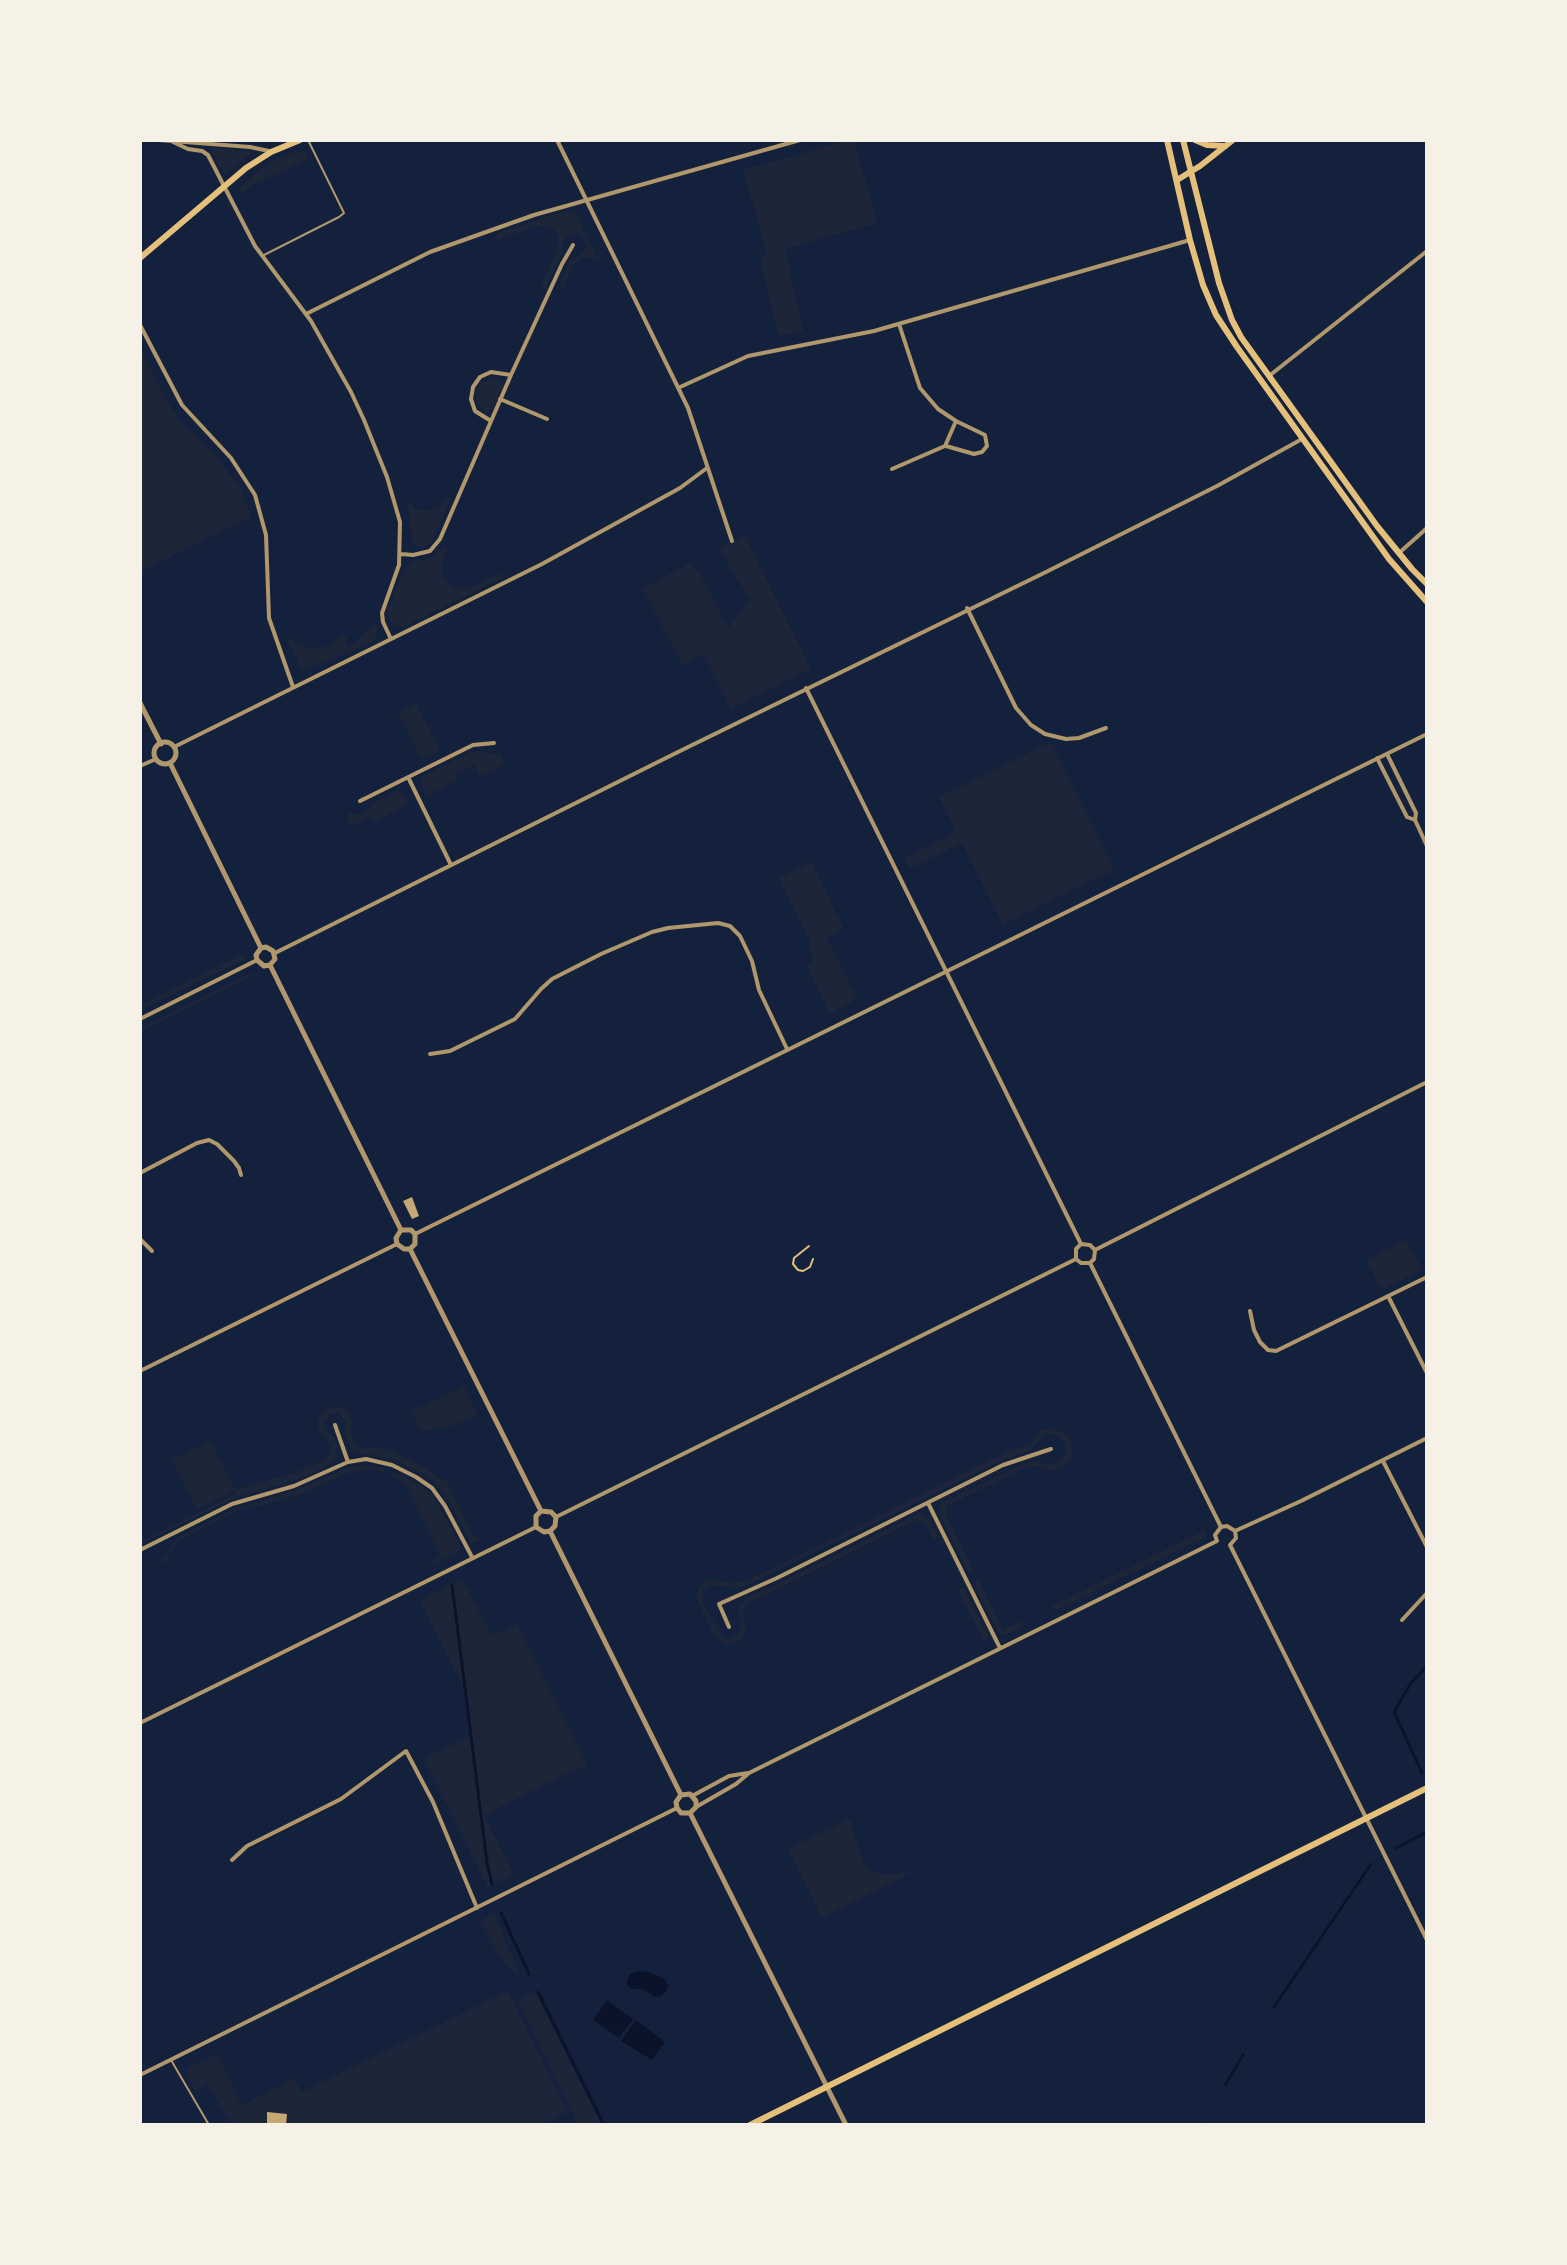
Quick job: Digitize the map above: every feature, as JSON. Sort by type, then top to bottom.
[{"type":"main road","points":[[140,258],[253,162],[300,140]]},
{"type":"main road","points":[[1167,140],[1190,240],[1203,285],[1216,315],[1389,559],[1427,602]]},
{"type":"main road","points":[[1183,140],[1219,283],[1241,337],[1398,553],[1427,584]]},
{"type":"main road","points":[[1195,140],[1207,145],[1225,146]]},
{"type":"main road","points":[[1177,180],[1233,140]]},
{"type":"main road","points":[[750,2125],[1427,1788]]},
{"type":"street","points":[[159,140],[250,147],[271,152]]},
{"type":"street","points":[[557,140],[688,408],[732,541]]},
{"type":"street","points":[[306,314],[430,252],[534,215],[800,140]]},
{"type":"street","points":[[173,142],[206,153],[262,256],[306,314],[353,397],[380,457],[397,508],[401,538],[396,578],[382,613],[391,639]]},
{"type":"street","points":[[678,388],[748,356],[899,324],[1190,240]]},
{"type":"street","points":[[401,554],[423,553],[435,546],[573,245]]},
{"type":"street","points":[[1268,377],[1427,251]]},
{"type":"street","points":[[892,469],[945,446],[978,454],[987,446],[985,435],[956,421],[931,402],[920,388],[899,324]]},
{"type":"street","points":[[140,325],[182,405],[231,458],[255,495],[266,535],[269,618],[293,687]]},
{"type":"street","points":[[491,421],[475,411],[471,399],[473,387],[485,374],[499,372],[511,375]]},
{"type":"street","points":[[500,399],[547,419]]},
{"type":"street","points":[[945,446],[956,421]]},
{"type":"street","points":[[275,953],[967,608],[1046,572],[1217,486],[1302,439]]},
{"type":"street","points":[[174,747],[589,539],[680,488],[707,468]]},
{"type":"street","points":[[1398,553],[1427,528]]},
{"type":"street","points":[[967,608],[1016,708],[1031,725],[1045,734],[1066,739],[1079,738],[1106,728]]},
{"type":"street","points":[[806,688],[1081,1244]]},
{"type":"street","points":[[140,703],[161,744]]},
{"type":"street","points":[[415,1234],[1427,734]]},
{"type":"street","points":[[360,801],[473,745],[494,743]]},
{"type":"street","points":[[156,759],[156,749],[161,744],[174,747]]},
{"type":"street","points":[[156,759],[164,764],[170,763],[176,756],[174,747]]},
{"type":"street","points":[[1386,754],[1416,813],[1415,820],[1427,846]]},
{"type":"street","points":[[1377,758],[1407,817],[1415,820]]},
{"type":"street","points":[[140,766],[156,759]]},
{"type":"street","points":[[170,763],[261,948]]},
{"type":"street","points":[[408,777],[451,865]]},
{"type":"street","points":[[430,1054],[450,1051],[515,1019],[552,979],[601,954],[652,932],[718,923],[730,926],[740,936],[752,961],[759,990],[787,1049]]},
{"type":"street","points":[[261,948],[269,948],[275,953],[270,965],[264,966],[257,960],[257,952],[261,948]]},
{"type":"street","points":[[140,1019],[257,960]]},
{"type":"street","points":[[270,965],[401,1230]]},
{"type":"street","points":[[1095,1250],[1427,1082]]},
{"type":"street","points":[[140,1173],[197,1143],[209,1140],[234,1161],[241,1175]]},
{"type":"street","points":[[401,1230],[411,1230],[415,1234],[417,1241],[410,1249],[397,1244],[396,1238],[401,1230]]},
{"type":"street","points":[[140,1239],[152,1251]]},
{"type":"street","points":[[140,1371],[397,1244]]},
{"type":"street","points":[[1081,1244],[1090,1245],[1095,1250]]},
{"type":"street","points":[[1076,1259],[1076,1249],[1081,1244]]},
{"type":"street","points":[[410,1249],[541,1511]]},
{"type":"street","points":[[1076,1259],[1081,1263],[1090,1263],[1095,1250]]},
{"type":"street","points":[[556,1517],[1076,1259]]},
{"type":"street","points":[[1090,1263],[1221,1527]]},
{"type":"street","points":[[1250,1311],[1256,1336],[1264,1347],[1271,1351],[1282,1349],[1427,1277]]},
{"type":"street","points":[[1388,1296],[1427,1373]]},
{"type":"street","points":[[1270,1358],[1271,1351]]},
{"type":"street","points":[[335,1425],[348,1462]]},
{"type":"street","points":[[1235,1531],[1427,1438]]},
{"type":"street","points":[[729,1627],[719,1604],[1013,1461],[1051,1449]]},
{"type":"street","points":[[140,1550],[232,1504],[303,1483],[348,1462],[366,1459],[387,1463],[426,1483],[445,1506],[472,1557]]},
{"type":"street","points":[[1383,1461],[1427,1547]]},
{"type":"street","points":[[928,1503],[1000,1649]]},
{"type":"street","points":[[536,1527],[536,1516],[541,1511],[548,1510],[556,1517]]},
{"type":"street","points":[[536,1527],[544,1532],[550,1531],[555,1526],[556,1517]]},
{"type":"street","points":[[681,1795],[676,1802],[677,1808],[684,1814],[690,1813],[749,1773],[1000,1649],[1223,1544],[1236,1538],[1235,1531],[1227,1526],[1221,1527],[1215,1535],[1223,1544],[1427,1940]]},
{"type":"street","points":[[140,1723],[536,1527]]},
{"type":"street","points":[[550,1531],[681,1795]]},
{"type":"street","points":[[1402,1620],[1427,1593]]},
{"type":"street","points":[[232,1860],[247,1846],[341,1799],[406,1751],[433,1802],[477,1908]]},
{"type":"street","points":[[681,1795],[692,1796],[729,1776],[749,1773]]},
{"type":"street","points":[[692,1796],[696,1807]]},
{"type":"street","points":[[140,2075],[677,1808]]},
{"type":"street","points":[[690,1813],[846,2125]]},
{"type":"lane","points":[[262,256],[344,213],[308,140]]},
{"type":"lane","points":[[171,2060],[209,2125]]},
{"type":"path","points":[[809,1246],[797,1254],[793,1264],[803,1271],[810,1267],[813,1259]]},
{"type":"shaded area","points":[[854,140],[877,223],[785,249],[803,331],[778,336],[760,256],[767,253],[743,170]]},
{"type":"shaded area","points":[[209,147],[246,151],[251,153],[224,174]]},
{"type":"shaded area","points":[[297,151],[307,155],[306,160],[250,186],[245,192],[239,190],[267,164]]},
{"type":"shaded area","points":[[575,211],[601,265],[595,258],[582,257],[574,264],[561,288],[559,285],[570,261],[583,253],[587,245],[577,233],[570,235],[564,240],[545,290],[540,289],[558,248],[556,233],[542,225],[497,240],[497,233]]},
{"type":"shaded area","points":[[140,349],[166,400],[182,423],[220,461],[241,489],[251,517],[140,572]]},
{"type":"shaded area","points":[[494,377],[503,380],[503,385],[492,410],[485,412],[475,393],[481,383]]},
{"type":"shaded area","points":[[447,497],[451,499],[432,541],[423,548],[413,546],[407,499],[417,510],[427,511],[439,508]]},
{"type":"shaded area","points":[[745,536],[811,669],[731,709],[704,654],[682,665],[643,588],[690,563],[701,575],[728,628],[750,600],[719,549]]},
{"type":"shaded area","points":[[443,546],[448,547],[442,562],[442,575],[455,588],[472,587],[501,573],[504,577],[403,627],[395,626],[389,620],[388,609],[404,570],[412,562],[430,559]]},
{"type":"shaded area","points":[[372,625],[377,625],[378,629],[370,643],[303,671],[282,629],[300,646],[315,649],[330,645],[343,634],[347,639],[344,643],[349,648]]},
{"type":"shaded area","points":[[416,704],[440,750],[421,759],[398,713]]},
{"type":"shaded area","points":[[1050,742],[1114,870],[1003,925],[962,843],[910,868],[905,857],[956,831],[939,797]]},
{"type":"shaded area","points":[[470,752],[494,755],[499,752],[506,764],[480,776],[474,765],[455,774],[458,780],[426,796],[420,780],[425,775]]},
{"type":"shaded area","points":[[398,790],[408,804],[375,822],[371,816],[351,826],[347,818],[350,812],[364,814],[375,802]]},
{"type":"shaded area","points":[[811,862],[844,929],[827,938],[857,999],[830,1013],[807,966],[813,963],[809,938],[779,878]]},
{"type":"shaded area","points":[[244,954],[242,961],[140,1010],[140,1006]]},
{"type":"shaded area","points":[[251,973],[254,975],[140,1032],[140,1028]]},
{"type":"shaded area","points":[[1406,1240],[1422,1269],[1382,1290],[1366,1260]]},
{"type":"shaded area","points":[[464,1386],[478,1415],[457,1424],[421,1432],[411,1411]]},
{"type":"shaded area","points":[[334,1406],[344,1408],[350,1414],[355,1444],[362,1448],[393,1452],[426,1468],[441,1480],[445,1478],[473,1535],[481,1539],[470,1541],[448,1499],[432,1480],[396,1461],[351,1450],[345,1435],[345,1420],[337,1413],[324,1422],[325,1430],[338,1447],[335,1460],[327,1466],[300,1479],[237,1497],[140,1545],[140,1542],[236,1494],[234,1490],[197,1509],[172,1460],[210,1441],[235,1490],[297,1472],[330,1455],[332,1445],[319,1431],[318,1420],[323,1411]]},
{"type":"shaded area","points":[[1049,1428],[1063,1432],[1071,1441],[1072,1456],[1065,1466],[1052,1471],[1035,1466],[1022,1469],[947,1506],[945,1513],[974,1572],[968,1572],[939,1514],[940,1504],[1022,1464],[1035,1460],[1056,1464],[1066,1453],[1065,1443],[1060,1437],[1051,1434],[1044,1436],[1031,1450],[997,1463],[750,1584],[735,1589],[709,1585],[703,1590],[703,1602],[721,1635],[728,1639],[740,1632],[738,1610],[747,1597],[918,1514],[929,1518],[938,1536],[934,1540],[925,1523],[918,1520],[748,1603],[743,1613],[746,1631],[739,1642],[726,1644],[715,1637],[696,1598],[699,1587],[705,1581],[713,1579],[738,1583],[767,1571],[1010,1451],[1030,1445],[1040,1431]]},
{"type":"shaded area","points":[[368,1465],[384,1468],[384,1472],[371,1469],[353,1471],[298,1495],[245,1510],[243,1508],[184,1538],[174,1545],[167,1560],[155,1562],[166,1557],[172,1543],[179,1537],[237,1508],[297,1490],[347,1468]]},
{"type":"shaded area","points":[[394,1472],[424,1487],[435,1499],[460,1545],[457,1552],[430,1565],[428,1563],[441,1556],[404,1482],[391,1476]]},
{"type":"shaded area","points":[[1204,1525],[1207,1536],[1055,1611],[1051,1607],[1201,1532]]},
{"type":"shaded area","points":[[462,1579],[492,1636],[517,1624],[587,1764],[484,1815],[514,1874],[488,1887],[424,1758],[470,1736],[465,1690],[420,1600]]},
{"type":"shaded area","points":[[978,1579],[1003,1630],[1023,1621],[1025,1625],[1006,1635],[999,1634],[973,1583]]},
{"type":"shaded area","points":[[964,1588],[989,1639],[984,1640],[958,1590]]},
{"type":"shaded area","points":[[850,1819],[868,1871],[883,1874],[912,1872],[822,1917],[788,1849]]},
{"type":"shaded area","points":[[495,1913],[520,1973],[516,1975],[499,1956],[481,1920]]},
{"type":"shaded area","points":[[637,1971],[664,1978],[668,1985],[666,1992],[655,1997],[642,1989],[630,1989],[627,1980],[630,1974]]},
{"type":"shaded area","points":[[508,1991],[567,2112],[540,2125],[232,2125],[207,2084],[195,2091],[186,2074],[187,2068],[217,2054],[242,2105],[294,2078],[302,2092]]},
{"type":"shaded area","points":[[535,1992],[601,2125],[579,2125],[520,2005],[521,1999]]},
{"type":"shaded area","points":[[607,2000],[633,2019],[619,2038],[593,2020]]},
{"type":"shaded area","points":[[636,2020],[665,2042],[652,2060],[621,2041]]},
{"type":"building","points":[[412,1197],[419,1216],[412,1219],[403,1201]]},
{"type":"building","points":[[267,2112],[287,2114],[286,2125],[267,2125]]},
{"type":"waterway","points":[[452,1585],[492,1884]]},
{"type":"waterway","points":[[1422,1773],[1395,1710],[1411,1683],[1427,1666]]},
{"type":"waterway","points":[[1396,1848],[1427,1832]]},
{"type":"waterway","points":[[1274,2007],[1371,1864]]},
{"type":"waterway","points":[[501,1913],[529,1974]]},
{"type":"waterway","points":[[538,1992],[604,2125]]},
{"type":"waterway","points":[[1225,2085],[1243,2055]]}]
